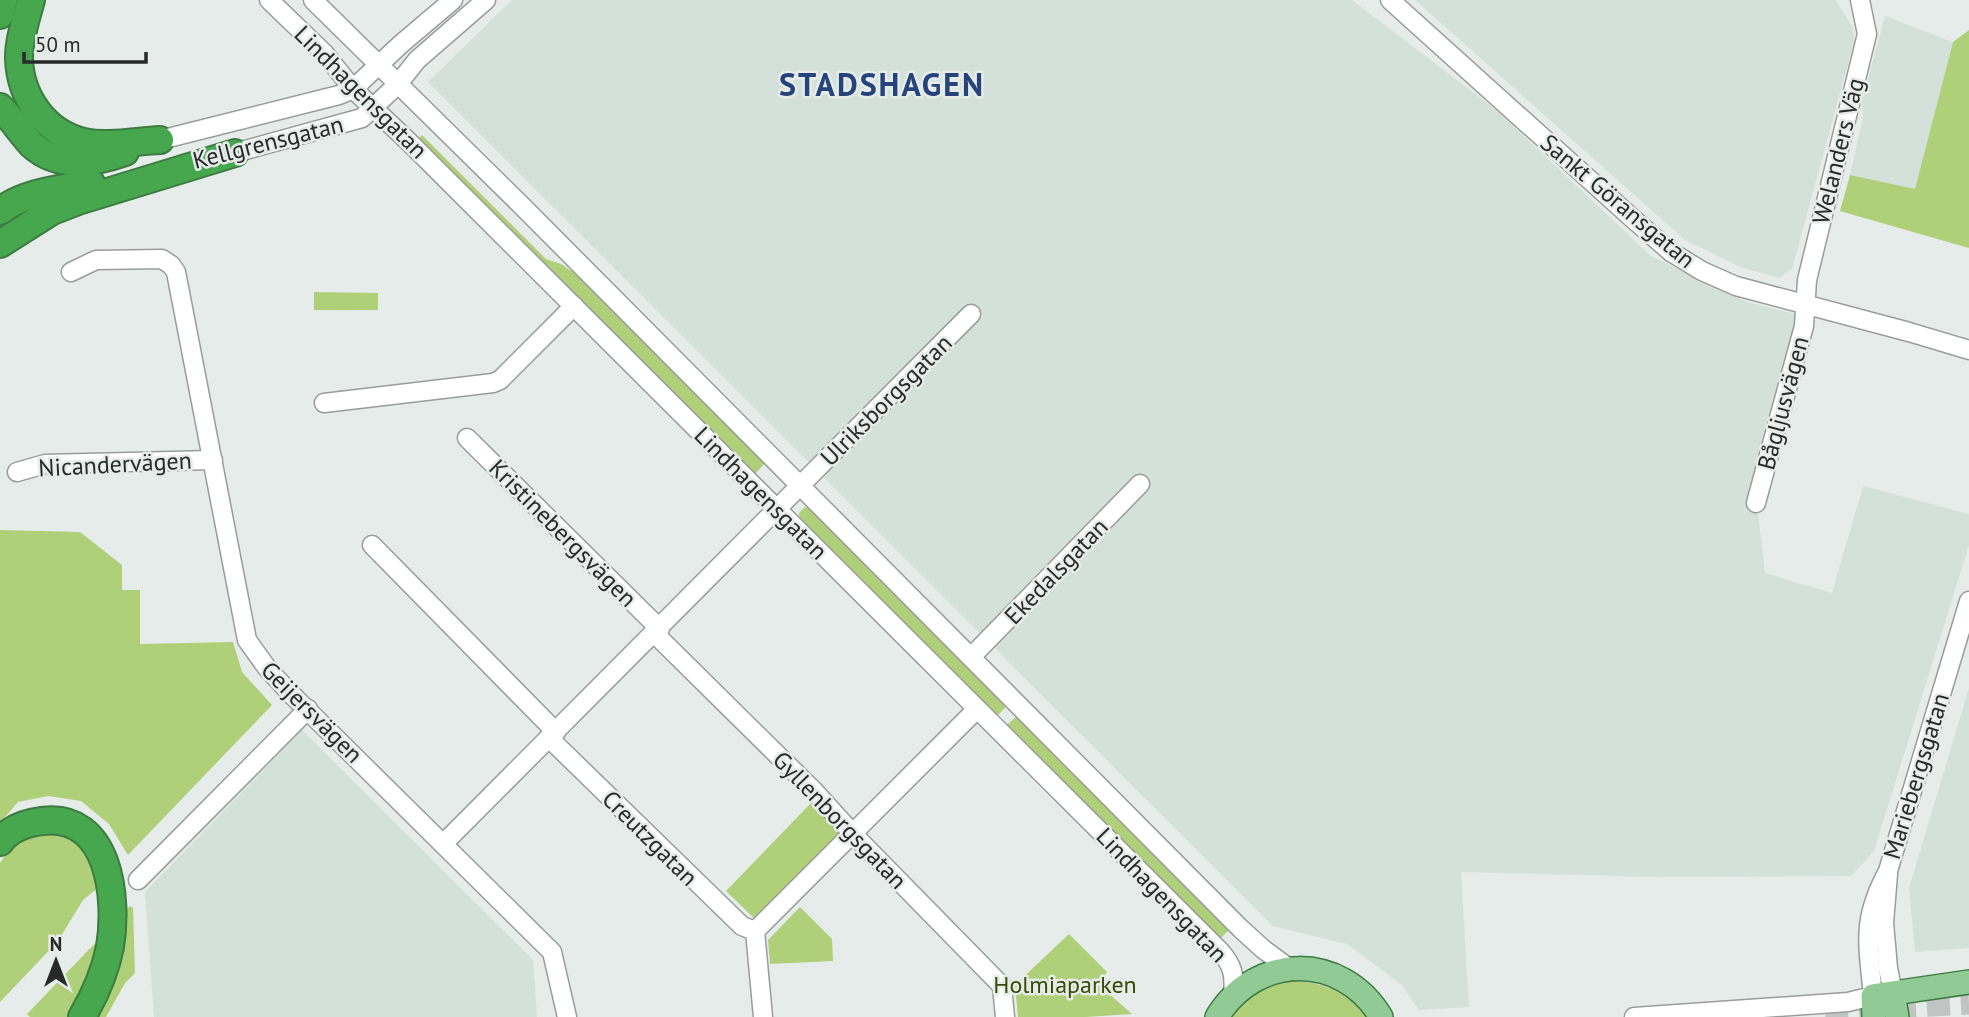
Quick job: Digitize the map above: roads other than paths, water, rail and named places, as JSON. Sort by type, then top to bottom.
[{"type":"highway","points":[[0,15],[4,0]]},
{"type":"highway","points":[[31,0],[19,58],[26,92],[33,107],[55,129],[78,162]]},
{"type":"highway","points":[[0,107],[32,144],[48,156],[78,162],[171,165]]},
{"type":"highway","points":[[0,211],[20,199],[36,194],[102,143],[160,140]]},
{"type":"highway","points":[[0,244],[52,211],[235,153]]},
{"type":"highway","points":[[0,233],[21,211],[38,201],[78,162]]},
{"type":"highway","points":[[0,842],[17,828],[46,820],[71,825],[98,846],[110,883],[110,946],[103,975],[82,1017]]},
{"type":"main road","points":[[1220,1009],[1254,980],[1290,969],[1321,971],[1341,978],[1366,997],[1381,1017]]},
{"type":"main road","points":[[1880,1002],[1969,982]]},
{"type":"main road","name":"Mariebergsgatan","points":[[1880,1002],[1897,1017]]},
{"type":"street","name":"Lindhagensgatan","points":[[269,0],[325,54],[353,89],[410,142],[1219,950],[1234,972],[1220,1009]]},
{"type":"street","name":"Lindhagensgatan","points":[[313,0],[1252,939],[1290,969]]},
{"type":"street","name":"Kellgrensgatan","points":[[160,140],[339,95],[353,89],[453,0]]},
{"type":"street","name":"Kellgrensgatan","points":[[171,165],[235,153],[362,118],[417,60],[486,0]]},
{"type":"street","name":"Sankt Göransgatan","points":[[1390,0],[1671,253],[1735,286],[1806,303],[1969,350]]},
{"type":"street","name":"Welanders Väg","points":[[1806,303],[1807,280],[1867,34],[1860,0]]},
{"type":"street","name":"Geijersvägen","points":[[71,272],[96,260],[162,259],[176,272],[247,640],[267,668],[552,952],[567,1017]]},
{"type":"street","name":"Bågljusvägen","points":[[1756,503],[1804,326],[1806,303]]},
{"type":"street","points":[[324,403],[493,383],[500,380],[574,306]]},
{"type":"street","name":"Ulriksborgsgatan","points":[[777,508],[971,314]]},
{"type":"street","name":"Kristinebergsvägen","points":[[467,438],[657,632]]},
{"type":"street","name":"Nicandervägen","points":[[17,472],[45,464],[213,460]]},
{"type":"street","name":"Ekedalsgatan","points":[[971,657],[1140,484]]},
{"type":"street","points":[[443,844],[657,632],[777,508]]},
{"type":"street","points":[[372,544],[553,735]]},
{"type":"street","name":"Mariebergsgatan","points":[[1880,1002],[1888,968],[1884,923],[1888,871],[1969,601]]},
{"type":"street","name":"Gyllenborgsgatan","points":[[657,632],[1002,986],[1004,1017]]},
{"type":"street","points":[[138,880],[308,709]]},
{"type":"street","points":[[763,1017],[755,931],[977,709]]},
{"type":"street","name":"Creutzgatan","points":[[553,735],[742,926],[755,931]]},
{"type":"street","points":[[1634,1017],[1880,1002]]},
{"type":"tunnel","points":[[1825,1011],[1969,1003]]},
{"type":"district","name":"STADSHAGEN","points":[[882,84]]},
{"type":"park label","name":"Holmiaparken","points":[[1065,984]]}]
